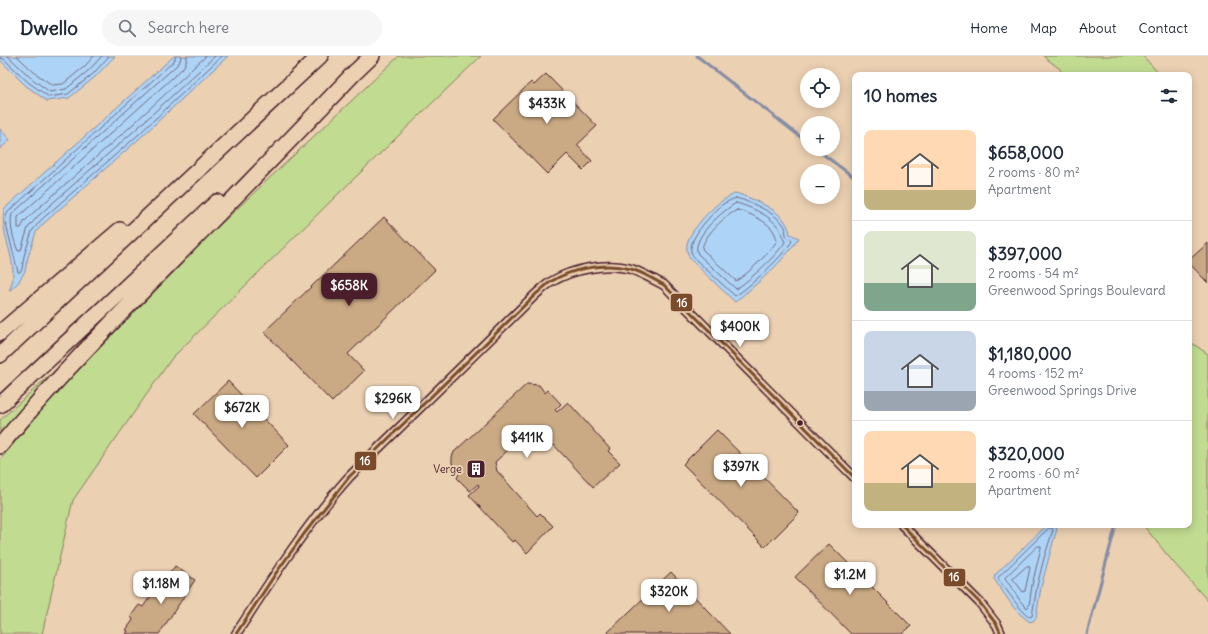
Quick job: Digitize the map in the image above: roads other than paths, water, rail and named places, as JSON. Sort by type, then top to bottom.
[{"type":"highway","points":[[0,355],[320,56]]},
{"type":"highway","points":[[0,405],[372,56]]},
{"type":"highway","points":[[0,446],[27,414],[112,322],[356,71]]},
{"type":"highway","points":[[0,333],[274,100]]},
{"type":"street","points":[[236,634],[313,520],[349,477],[541,290],[550,282],[582,269],[599,266],[630,269],[664,285],[852,475]]},
{"type":"street","points":[[905,528],[980,603],[997,625],[1001,634]]},
{"type":"water","points":[[0,56],[115,56],[95,77],[69,98],[47,101],[25,85],[0,60]]},
{"type":"water","points":[[174,56],[228,56],[140,138],[44,223],[36,232],[25,271],[18,283],[9,291],[13,280],[13,268],[5,235],[3,218],[4,209]]},
{"type":"water","points":[[0,129],[10,140],[0,149]]},
{"type":"water","points":[[736,193],[761,203],[777,213],[788,226],[790,234],[799,238],[761,280],[735,302],[690,259],[687,252],[687,244],[696,227],[707,214],[718,204]]},
{"type":"water","points":[[1044,528],[1056,528],[1041,587],[1036,618],[1033,621],[1030,622],[1014,608],[994,579],[998,572]]},
{"type":"waterway","points":[[697,56],[800,137]]},
{"type":"waterway","points":[[825,156],[852,176]]},
{"type":"waterway","points":[[1087,634],[1115,528]]},
{"type":"place","name":"Verge","points":[[476,469]]}]
